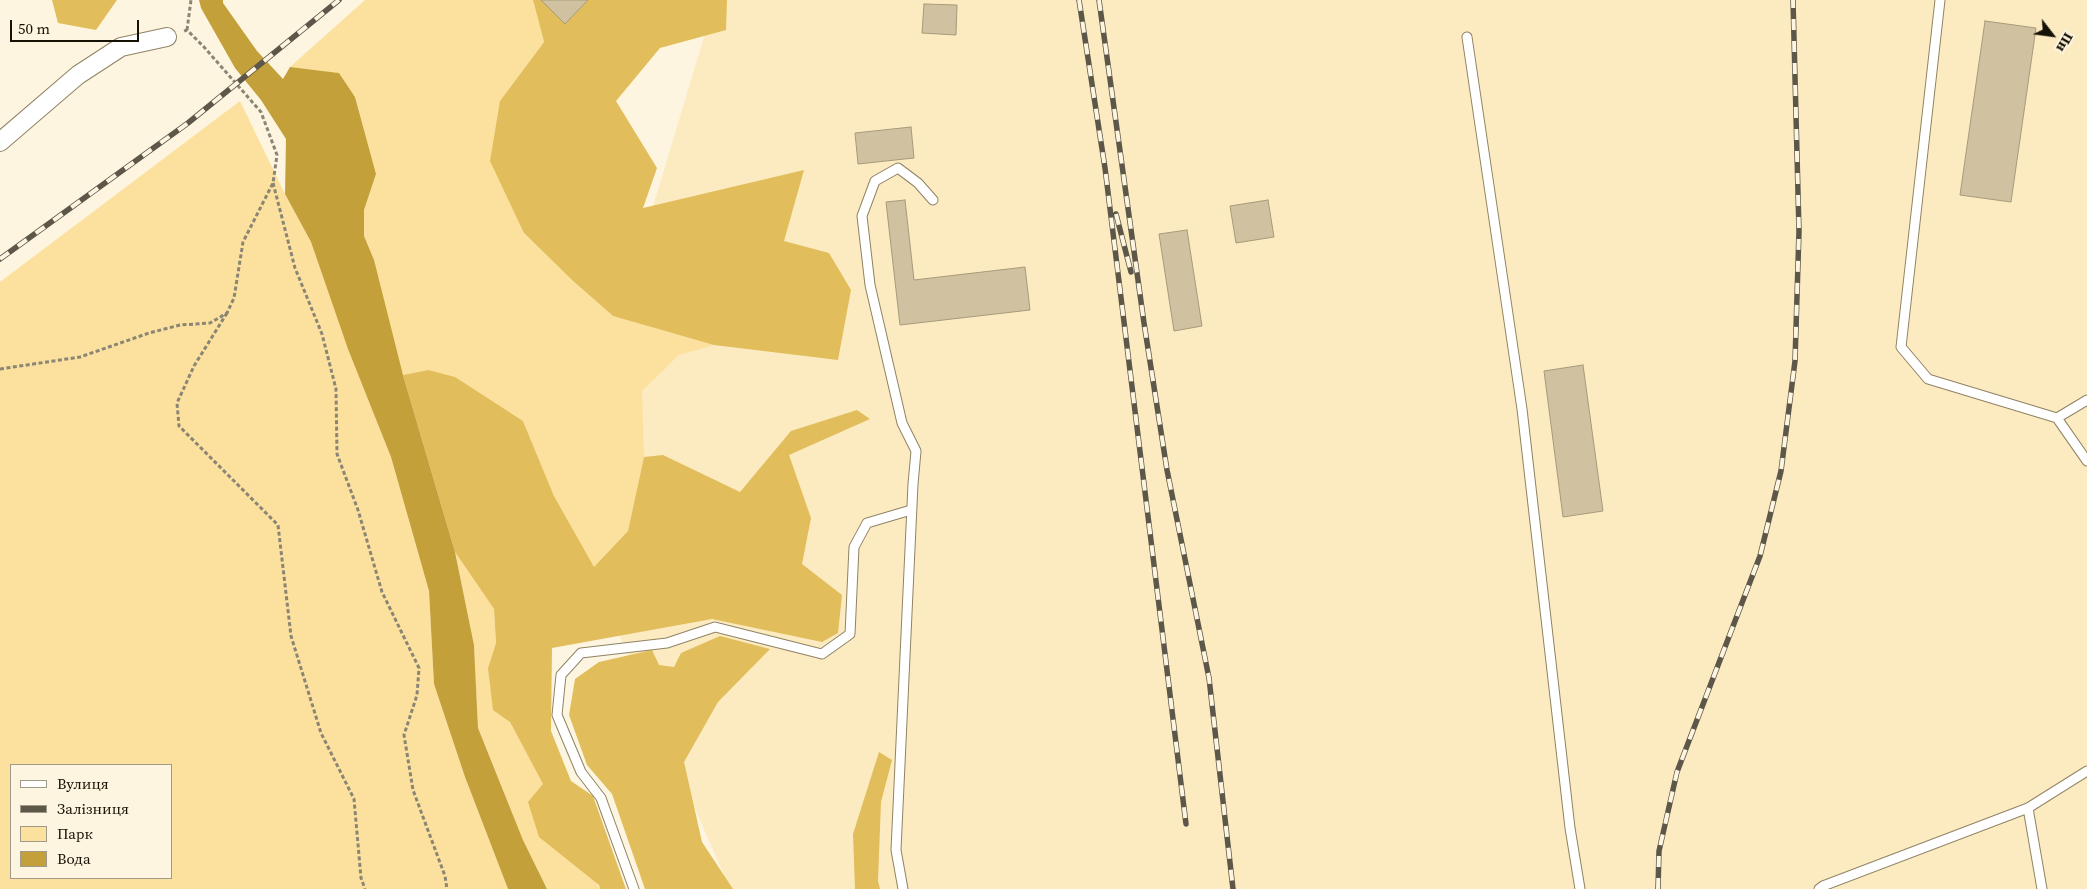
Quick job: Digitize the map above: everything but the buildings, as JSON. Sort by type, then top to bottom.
[{"type":"street","points":[[0,142],[78,75],[121,48],[167,37]]},
{"type":"lane","points":[[1940,0],[1900,347],[1928,379],[2057,418],[2087,461]]},
{"type":"lane","points":[[1467,37],[1522,409],[1570,828],[1580,889]]},
{"type":"lane","points":[[904,889],[896,850],[911,510],[916,451],[902,423],[870,286],[862,216],[875,181],[898,168],[918,183],[933,200]]},
{"type":"lane","points":[[2057,418],[2087,400]]},
{"type":"lane","points":[[634,889],[601,798],[581,772],[557,715],[561,675],[581,653],[667,643],[716,627],[822,654],[850,634],[854,547],[866,523],[911,510]]},
{"type":"lane","points":[[1819,889],[2028,808],[2087,771]]},
{"type":"lane","points":[[2028,808],[2042,889]]},
{"type":"path","points":[[187,30],[191,0]]},
{"type":"path","points":[[167,37],[187,30]]},
{"type":"path","points":[[187,30],[222,65],[261,112],[277,156],[273,183],[243,242],[234,298],[227,313],[194,366],[177,403],[179,426],[278,525],[291,636],[321,733],[354,799],[360,878],[365,889]]},
{"type":"path","points":[[273,183],[295,268],[322,334],[336,389],[337,454],[358,510],[382,592],[419,668],[417,694],[404,734],[413,790],[446,876],[447,889]]},
{"type":"path","points":[[0,369],[80,357],[149,333],[180,325],[210,323],[227,313]]},
{"type":"shaded area","points":[[52,0],[117,0],[96,30],[58,23]]},
{"type":"shaded area","points":[[533,0],[727,0],[726,30],[660,48],[616,101],[657,168],[643,208],[804,170],[784,241],[829,253],[851,290],[838,360],[714,345],[613,316],[573,281],[524,233],[490,161],[500,101],[544,42]]},
{"type":"shaded area","points":[[715,0],[2087,0],[2087,889],[730,889],[563,506]]},
{"type":"shaded area","points":[[428,370],[455,377],[523,421],[554,496],[594,567],[628,531],[644,457],[663,455],[740,492],[791,431],[857,410],[870,419],[789,455],[811,518],[802,564],[842,595],[838,633],[822,642],[712,619],[552,648],[551,731],[571,781],[593,796],[626,889],[600,889],[599,885],[539,837],[528,802],[543,784],[510,722],[493,710],[488,668],[496,643],[494,609],[455,552],[403,375]]},
{"type":"shaded area","points":[[720,636],[770,649],[718,702],[684,762],[702,842],[733,889],[645,889],[612,794],[587,765],[569,715],[575,679],[599,662],[652,650],[659,665],[674,667],[681,653]]},
{"type":"shaded area","points":[[879,752],[892,760],[881,802],[878,881],[880,889],[855,889],[853,834]]},
{"type":"green space","points":[[365,0],[533,0],[544,42],[500,101],[524,233],[573,281],[613,316],[714,345],[679,355],[642,391],[644,457],[628,531],[594,567],[554,496],[523,421],[428,370],[403,375],[364,236],[364,210],[376,174],[355,97],[339,73],[290,67]]},
{"type":"green space","points":[[240,101],[285,194],[311,242],[347,344],[391,457],[429,591],[434,684],[465,777],[508,889],[0,889],[0,282]]},
{"type":"green space","points":[[455,552],[494,609],[496,643],[488,668],[510,722],[600,889],[547,889],[523,840],[478,728],[474,645]]},
{"type":"water","points":[[199,0],[223,0],[223,3],[257,51],[283,79],[290,67],[339,73],[355,97],[376,174],[364,210],[364,236],[374,260],[403,375],[455,552],[474,645],[478,728],[523,840],[547,889],[508,889],[465,777],[434,684],[429,591],[391,457],[348,349],[311,242],[285,194],[286,139],[261,100],[235,68],[201,8]]},
{"type":"railway","points":[[0,259],[188,123],[339,0]]},
{"type":"railway","points":[[1079,0],[1105,168],[1186,824]]},
{"type":"railway","points":[[1099,0],[1144,323],[1167,470],[1209,678],[1233,889]]},
{"type":"railway","points":[[1658,889],[1659,851],[1677,772],[1760,556],[1781,471],[1795,361],[1799,231],[1793,0]]},
{"type":"railway","points":[[1116,214],[1131,272]]}]
